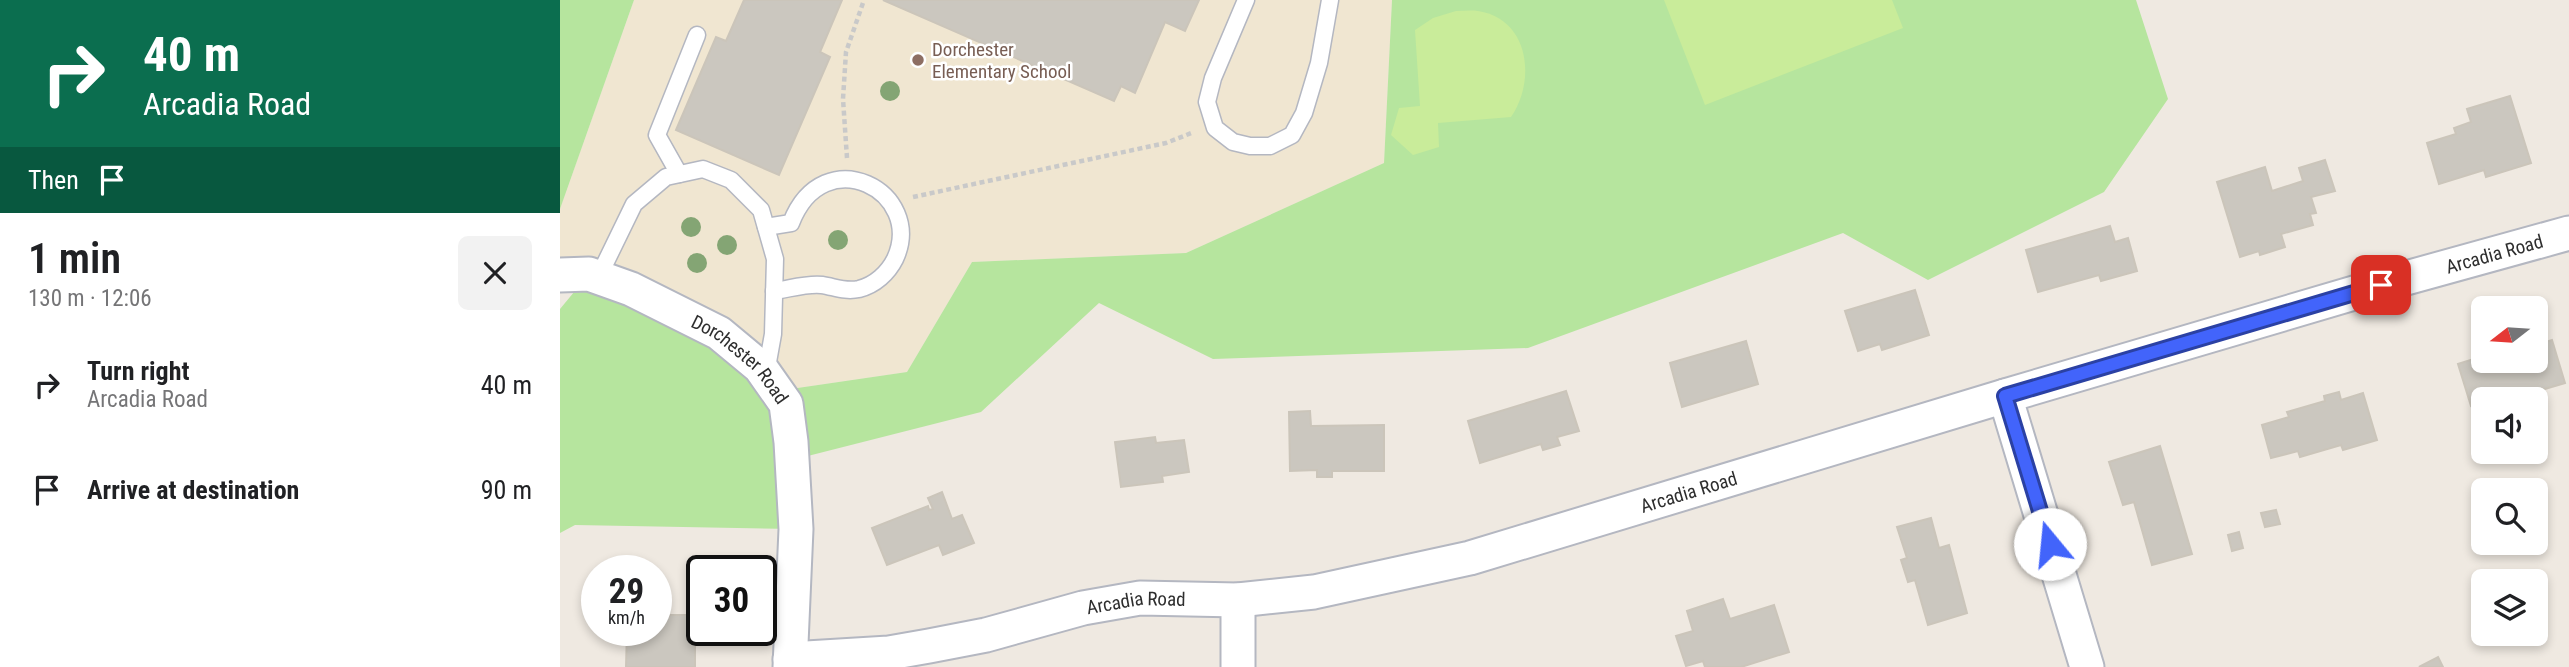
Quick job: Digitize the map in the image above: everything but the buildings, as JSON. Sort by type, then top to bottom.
[{"type":"street","name":"Arcadia Road","points":[[790,663],[929,646],[986,635],[1083,608],[1139,598],[1238,600],[1314,592],[1470,558],[2005,396],[2381,285],[2569,233]]},
{"type":"street","name":"Dorchester Road","points":[[560,275],[589,274],[631,289],[719,334],[760,367],[786,404],[796,529],[790,663]]},
{"type":"street","points":[[2005,396],[2087,667]]},
{"type":"street","points":[[1238,600],[1238,667]]},
{"type":"lane","points":[[1246,0],[1213,78],[1207,102],[1215,128],[1233,142],[1250,146],[1270,146],[1292,135],[1304,113],[1319,63],[1330,0]]},
{"type":"lane","points":[[679,174],[657,135],[697,36]]},
{"type":"lane","points":[[598,278],[634,205],[666,177],[703,169],[731,180],[761,210],[775,259],[773,334],[766,375]]},
{"type":"lane","points":[[765,227],[790,223],[797,207],[808,193],[822,183],[849,179],[873,186],[887,197],[901,231],[899,250],[890,267],[876,281],[859,289],[840,290],[821,285],[774,291]]},
{"type":"path","points":[[849,179],[843,100],[846,51],[864,0]]},
{"type":"path","points":[[892,206],[920,194],[1166,143],[1214,124]]},
{"type":"shaded area","points":[[634,0],[1392,0],[1384,163],[1186,253],[972,262],[907,372],[777,391],[560,275],[560,209]]},
{"type":"green space","points":[[560,0],[634,0],[560,209]]},
{"type":"green space","points":[[1392,0],[2136,0],[2168,99],[2104,192],[1928,280],[1843,233],[1528,348],[1213,359],[1099,303],[981,412],[792,460],[796,529],[575,525],[560,533],[560,309],[589,274],[631,289],[777,391],[907,372],[972,262],[1186,253],[1384,163]]},
{"type":"green space","points":[[1664,0],[1892,0],[1903,28],[1705,105]]},
{"type":"green space","points":[[1456,11],[1478,11],[1495,16],[1509,26],[1518,39],[1523,54],[1524,86],[1511,117],[1438,123],[1439,147],[1413,155],[1391,135],[1399,108],[1420,106],[1415,30],[1433,18]]},
{"type":"place","name":"Dorchester Elementary School","points":[[918,60]]},
{"type":"route","points":[[2050,544],[2005,396],[2381,285]]}]
